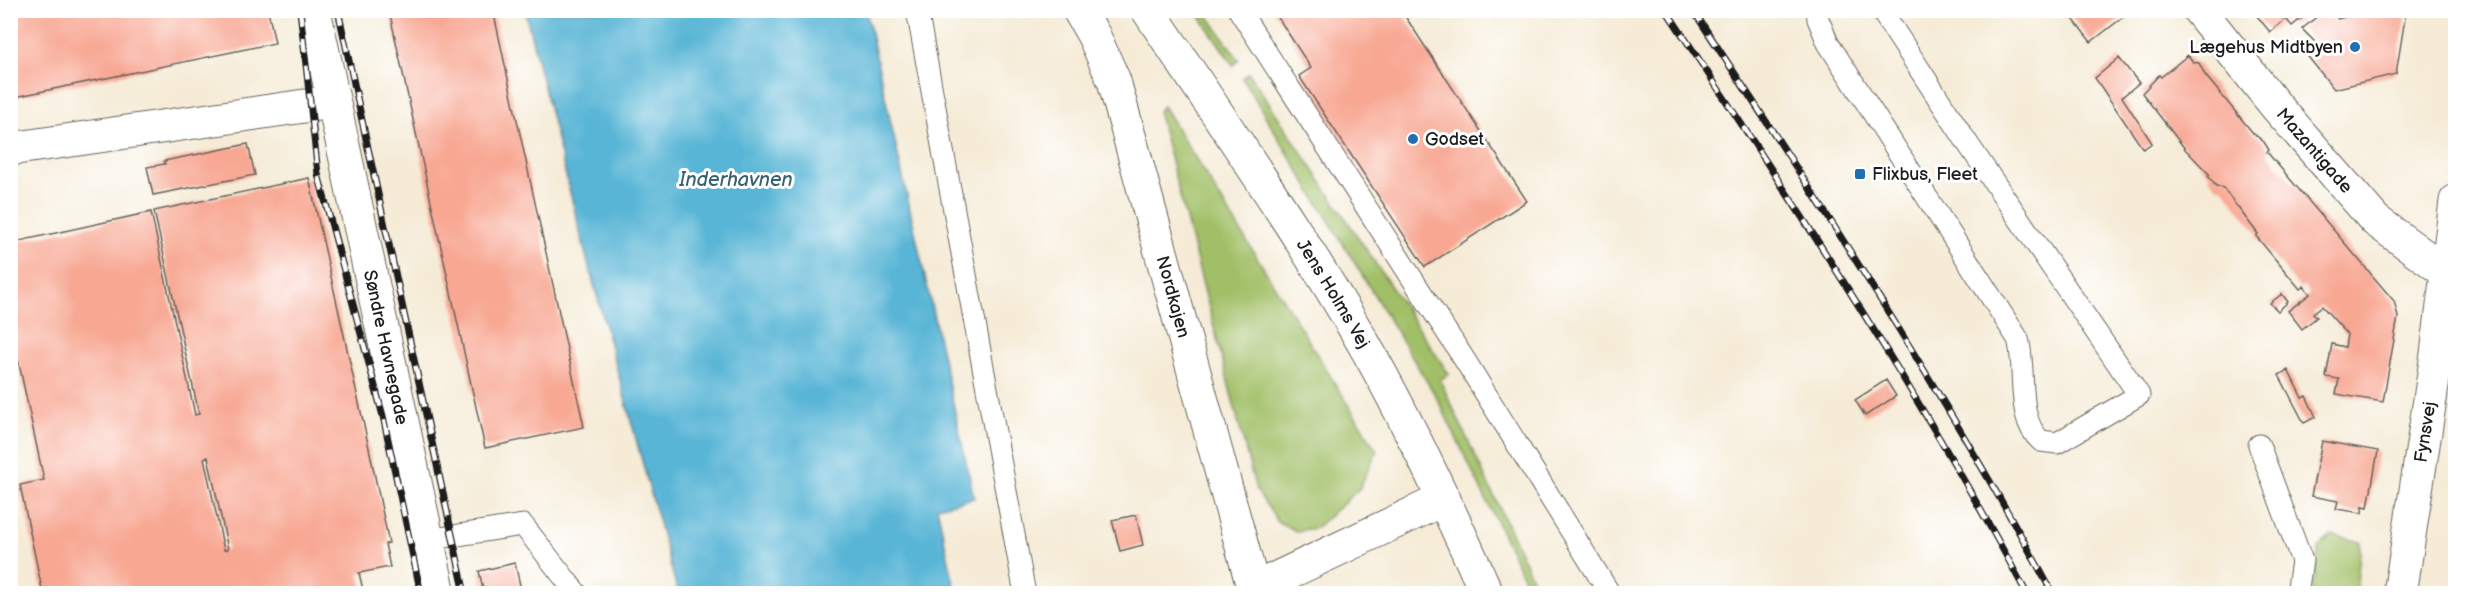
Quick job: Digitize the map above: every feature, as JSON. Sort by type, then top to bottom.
[{"type":"street","name":"Søndre Havnegade","points":[[314,10],[439,594]]},
{"type":"street","name":"Nordkajen","points":[[1079,10],[1094,36],[1114,81],[1254,591],[1444,499]]},
{"type":"street","name":"Jens Holms Vej","points":[[1148,10],[1293,228],[1377,369],[1444,499],[1487,594]]},
{"type":"street","name":"Mazantigade","points":[[2199,10],[2276,106],[2375,220],[2451,272]]},
{"type":"street","points":[[10,148],[332,102]]},
{"type":"street","name":"Fynsvej","points":[[2400,594],[2451,272],[2456,201]]},
{"type":"lane","points":[[917,10],[1025,594]]},
{"type":"lane","points":[[1239,10],[1466,362],[1610,594]]},
{"type":"lane","points":[[1817,10],[1818,19],[1828,43],[2018,339],[2024,358],[2025,412],[2034,435],[2041,441],[2058,443],[2139,395],[1968,144],[1881,10]]},
{"type":"lane","points":[[2259,445],[2302,561],[2297,594]]},
{"type":"lane","points":[[427,540],[523,525],[577,594]]},
{"type":"green space","points":[[1196,11],[1205,11],[1239,60],[1233,65]]},
{"type":"green space","points":[[1249,73],[1449,374],[1440,380],[1539,593],[1531,593],[1437,398],[1242,78]]},
{"type":"green space","points":[[1163,106],[1377,451],[1359,489],[1316,528],[1296,531],[1278,522],[1256,490],[1158,111]]},
{"type":"green space","points":[[2332,535],[2361,542],[2356,593],[2312,593],[2319,547]]},
{"type":"water","name":"Inderhavnen","points":[[525,11],[866,11],[974,498],[937,507],[956,593],[678,593],[584,248]]},
{"type":"building","points":[[10,10],[268,10],[275,43],[10,98]]},
{"type":"building","points":[[389,10],[493,10],[584,427],[485,448]]},
{"type":"building","name":"Godset","points":[[1273,10],[1401,10],[1527,201],[1425,267],[1299,76],[1311,68]]},
{"type":"building","points":[[2066,10],[2125,10],[2127,14],[2091,42]]},
{"type":"building","points":[[2252,10],[2298,10],[2303,17],[2292,26],[2286,19],[2270,32]]},
{"type":"building","name":"Lægehus Midtbyen","points":[[2325,10],[2331,10],[2338,19],[2369,10],[2406,12],[2396,74],[2334,89],[2305,53],[2315,42],[2302,29]]},
{"type":"building","points":[[2188,55],[2193,62],[2199,63],[2205,75],[2253,133],[2264,142],[2269,150],[2267,152],[2394,301],[2398,317],[2383,402],[2336,394],[2339,379],[2326,377],[2332,344],[2345,347],[2347,334],[2322,306],[2313,313],[2317,317],[2302,329],[2288,311],[2310,294],[2304,286],[2300,289],[2256,236],[2258,234],[2223,188],[2216,186],[2208,176],[2210,175],[2185,149],[2142,93],[2159,75],[2161,77]]},
{"type":"building","points":[[2119,58],[2139,83],[2122,97],[2152,143],[2143,149],[2095,78]]},
{"type":"building","points":[[248,144],[255,175],[153,195],[147,167],[165,164],[164,161]]},
{"type":"building","points":[[309,178],[389,543],[385,544],[390,567],[359,573],[364,594],[43,594],[20,485],[44,480],[10,322],[10,243],[151,212],[195,415],[199,414],[154,211]],"holes":[[[208,457],[228,549],[224,550],[204,458]]]},
{"type":"building","points":[[2282,294],[2288,302],[2278,311],[2270,303]]},
{"type":"building","points":[[2288,370],[2302,398],[2306,396],[2316,417],[2304,423],[2279,375]]},
{"type":"building","points":[[1886,380],[1896,396],[1865,416],[1855,400]]},
{"type":"building","points":[[2322,441],[2378,451],[2368,507],[2363,506],[2362,513],[2336,509],[2338,501],[2311,496]]},
{"type":"building","points":[[1136,515],[1143,545],[1120,551],[1112,520]]},
{"type":"building","points":[[515,563],[522,594],[484,594],[479,571]]},
{"type":"railway","points":[[300,10],[318,174],[383,416],[421,594]]},
{"type":"railway","points":[[338,10],[465,594]]},
{"type":"railway","points":[[1666,10],[1854,298],[1943,444],[2027,594]]},
{"type":"railway","points":[[1693,10],[1834,225],[1968,444],[2053,594]]},
{"type":"place","name":"Lægehus Midtbyen","points":[[2355,47]]},
{"type":"place","name":"Godset","points":[[1413,139]]},
{"type":"place","name":"Flixbus, Fleet","points":[[1860,174]]}]
